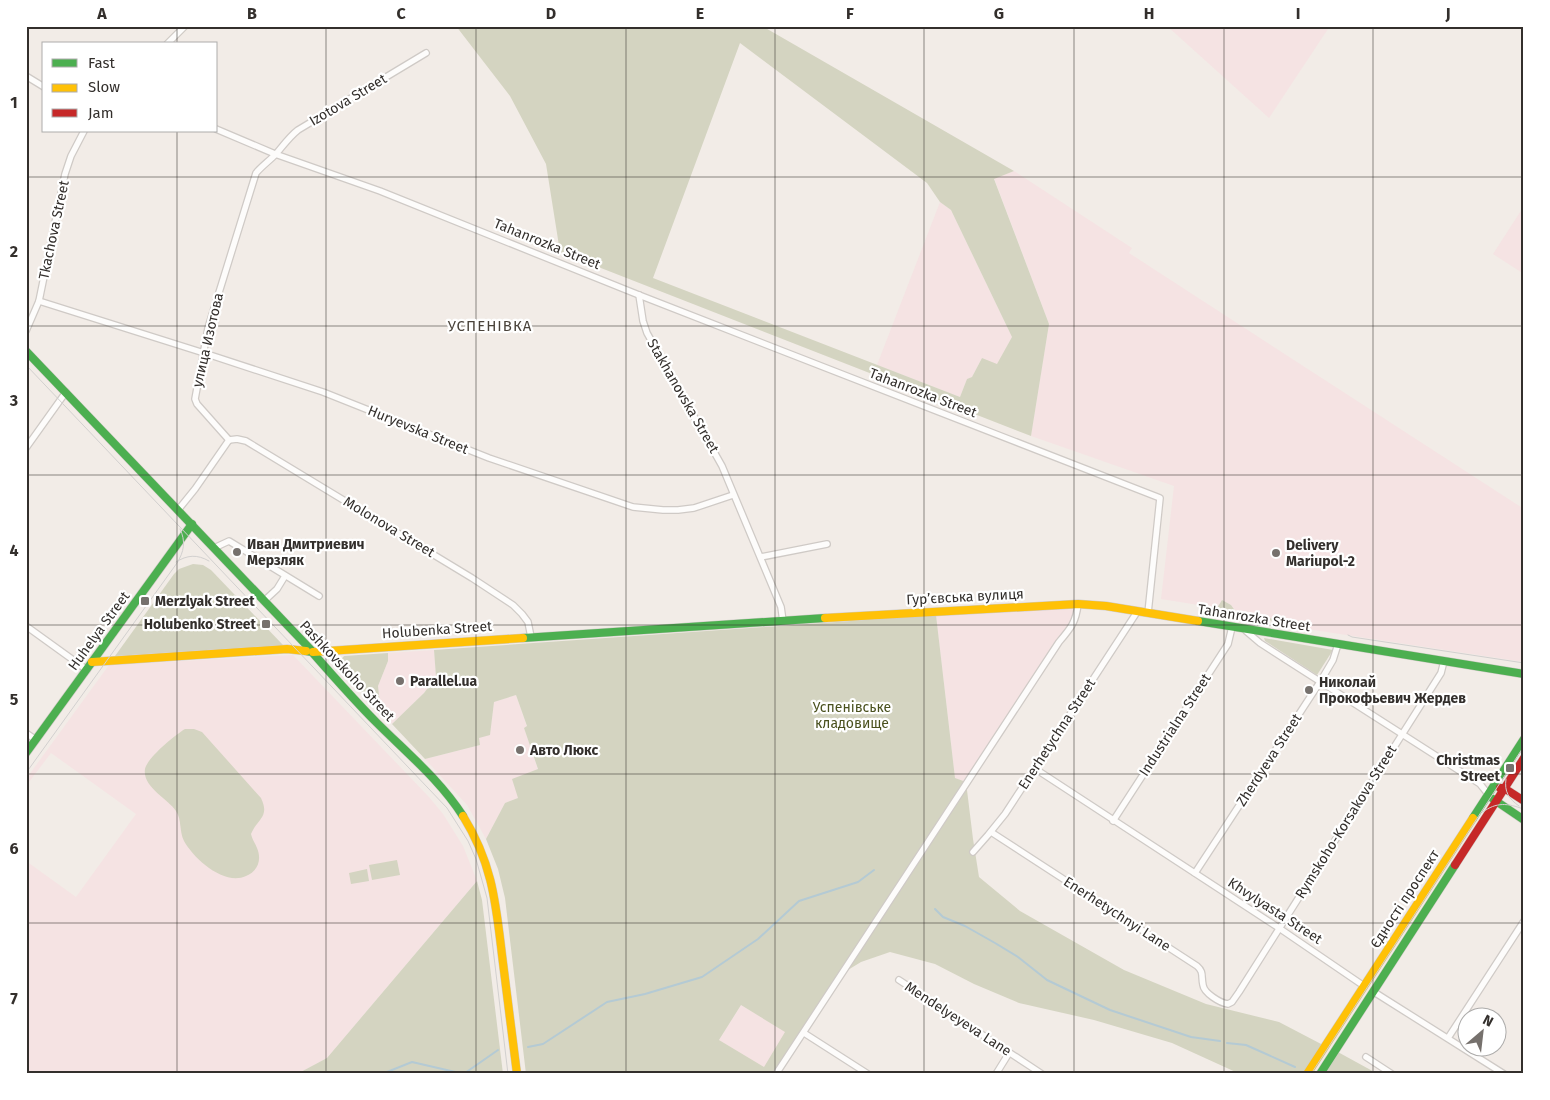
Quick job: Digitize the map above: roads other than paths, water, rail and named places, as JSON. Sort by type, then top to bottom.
[{"type":"main road","name":"Pashkovskoho Street","points":[[26,352],[192,524],[360,706],[440,786],[460,810],[477,841],[489,872],[494,894],[517,1074]]},
{"type":"main road","name":"Huhelya Street","points":[[26,753],[192,524]]},
{"type":"main road","name":"Гур’євська вулиця","points":[[783,620],[1078,604],[1106,606],[1148,614]]},
{"type":"main road","name":"Tahanrozka Street","points":[[1148,614],[1524,674]]},
{"type":"main road","name":"Holubenka Street","points":[[92,662],[287,649],[312,652],[783,620]]},
{"type":"main road","name":"Єдності проспект","points":[[1307,1074],[1524,738]]},
{"type":"main road","points":[[1504,788],[1524,758]]},
{"type":"main road","points":[[1493,786],[1504,788],[1524,801]]},
{"type":"main road","name":"Єдності проспект","points":[[1320,1074],[1504,788]]},
{"type":"main road","points":[[1488,794],[1495,802],[1524,820]]},
{"type":"main road","name":"Khvylyasta Street","points":[[1364,986],[1374,992]]},
{"type":"street","points":[[169,42],[185,26]]},
{"type":"street","name":"Izotova Street","points":[[275,154],[298,130],[426,53]]},
{"type":"street","points":[[26,76],[42,86]]},
{"type":"street","name":"Tahanrozka Street","points":[[218,130],[275,154],[380,191],[639,295],[1160,498],[1148,614]]},
{"type":"street","name":"Tkachova Street","points":[[26,331],[39,301],[65,174],[71,156],[83,132]]},
{"type":"street","name":"улица Изотова","points":[[229,440],[195,402],[208,328],[253,181],[256,173],[275,154]]},
{"type":"street","name":"Stakhanovska Street","points":[[639,295],[647,333],[714,450],[733,495]]},
{"type":"street","name":"Huryevska Street","points":[[39,301],[323,392],[497,461],[633,507],[678,510],[694,508],[733,495]]},
{"type":"street","points":[[26,448],[66,392]]},
{"type":"street","points":[[178,510],[196,489],[229,440]]},
{"type":"street","name":"Molonova Street","points":[[229,440],[246,441],[472,578],[513,605],[528,622],[531,637]]},
{"type":"street","points":[[733,495],[761,557],[781,608],[783,620]]},
{"type":"street","points":[[214,548],[229,541],[319,596]]},
{"type":"street","points":[[761,557],[827,544]]},
{"type":"street","points":[[264,600],[277,588],[285,576]]},
{"type":"street","points":[[776,1074],[1054,650],[1071,628],[1076,617],[1078,604]]},
{"type":"street","name":"Enerhetychna Street","points":[[972,852],[1005,814],[1137,612]]},
{"type":"street","points":[[26,626],[87,670]]},
{"type":"street","name":"Industrialna Street","points":[[1114,821],[1228,644],[1232,627]]},
{"type":"street","points":[[1244,629],[1260,643],[1480,784],[1488,794]]},
{"type":"street","points":[[1260,643],[1261,632]]},
{"type":"street","name":"Zherdyeva Street","points":[[1195,873],[1320,682],[1333,660],[1338,644]]},
{"type":"street","name":"Rymskoho-Korsakova Street","points":[[1228,1004],[1234,999],[1441,673],[1444,661]]},
{"type":"street","points":[[26,733],[36,740]]},
{"type":"street","name":"Khvylyasta Street","points":[[1034,768],[1279,928],[1364,986]]},
{"type":"street","points":[[1480,784],[1493,786]]},
{"type":"street","name":"Enerhetychnyi Lane","points":[[991,832],[1190,961],[1201,970],[1203,985],[1206,990],[1223,1003],[1228,1004]]},
{"type":"street","points":[[1448,1038],[1524,921]]},
{"type":"street","name":"Mendelyeyeva Lane","points":[[899,980],[1042,1074]]},
{"type":"street","name":"Khvylyasta Street","points":[[1374,992],[1504,1074]]},
{"type":"street","points":[[804,1033],[868,1074]]},
{"type":"street","points":[[996,1074],[1009,1053]]},
{"type":"street","points":[[1366,1057],[1392,1074]]},
{"type":"waterway","points":[[528,1047],[543,1044],[607,1002],[645,994],[702,977],[758,939],[799,901],[858,882],[874,870]]},
{"type":"waterway","points":[[935,909],[943,917],[965,926],[1018,957],[1047,980],[1110,1010],[1191,1037],[1220,1041]]},
{"type":"waterway","points":[[1227,1043],[1246,1045],[1295,1067]]},
{"type":"waterway","points":[[465,1073],[498,1050]]},
{"type":"waterway","points":[[382,1074],[412,1062],[464,1074]]},
{"type":"tram line","points":[[26,365],[447,808],[468,841],[476,859],[487,898],[508,1074]]},
{"type":"tram line","points":[[26,773],[177,563],[183,546],[180,529]]},
{"type":"tram line","points":[[176,562],[192,556],[209,561]]},
{"type":"tram line","points":[[1348,635],[1524,663]]},
{"type":"tram line","points":[[1311,1074],[1524,746]]},
{"type":"tram line","points":[[1506,779],[1508,795],[1519,806]]},
{"type":"tram line","points":[[1483,812],[1493,806],[1502,804],[1523,809]]},
{"type":"place","name":"Иван Дмитриевич Мерзляк","points":[[237,552]]},
{"type":"place","name":"Delivery Mariupol-2","points":[[1276,553]]},
{"type":"place","name":"Merzlyak Street","points":[[145,601]]},
{"type":"place","name":"Holubenko Street","points":[[266,624]]},
{"type":"place","name":"Parallel.ua","points":[[400,681]]},
{"type":"place","name":"Николай Прокофьевич Жердев","points":[[1309,690]]},
{"type":"place","name":"Авто Люкс","points":[[520,750]]},
{"type":"place","name":"Christmas Street","points":[[1510,768]]},
{"type":"district","name":"УСПЕНІВКА","points":[[490,326]]},
{"type":"park label","name":"Успенівське кладовище","points":[[852,716]]}]
